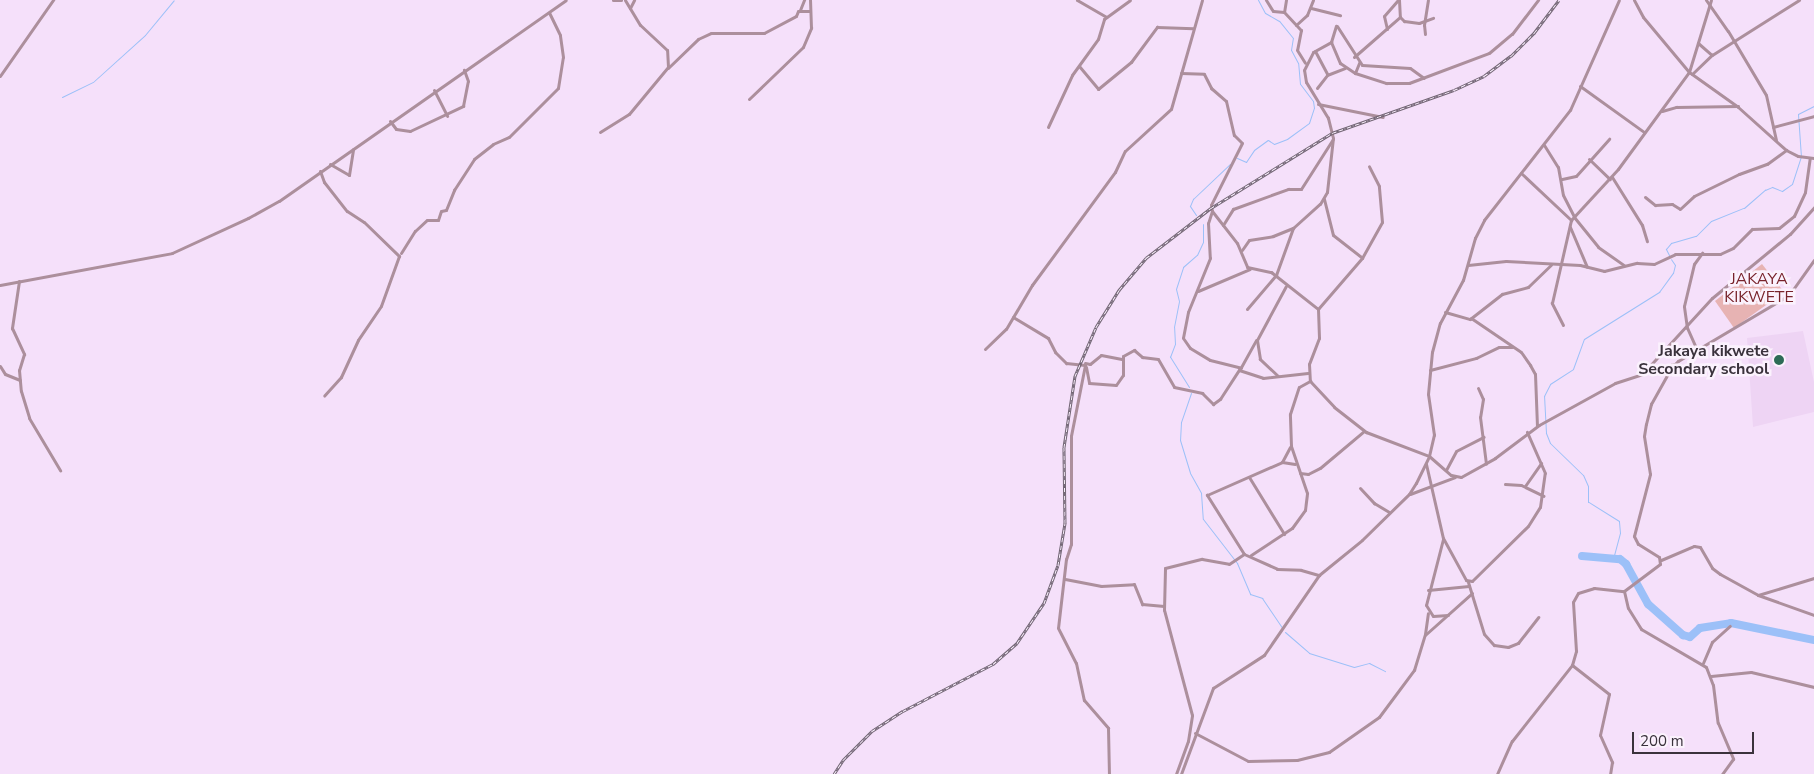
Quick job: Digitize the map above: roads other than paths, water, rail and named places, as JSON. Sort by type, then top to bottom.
[{"type":"street","points":[[0,76],[53,0]]},
{"type":"street","points":[[0,285],[178,251],[261,211],[566,0]]},
{"type":"street","points":[[613,0],[621,0]]},
{"type":"street","points":[[625,0],[646,32],[667,50],[668,68]]},
{"type":"street","points":[[630,8],[634,0]]},
{"type":"street","points":[[600,132],[629,114],[668,68],[700,37],[722,30],[764,33],[796,16],[804,0]]},
{"type":"street","points":[[750,99],[803,47],[811,28],[810,0]]},
{"type":"street","points":[[1077,0],[1106,17]]},
{"type":"street","points":[[1048,127],[1079,66],[1098,39],[1106,17],[1130,0]]},
{"type":"street","points":[[985,349],[996,342],[1032,285],[1115,172],[1125,151],[1171,109],[1202,0]]},
{"type":"street","points":[[1266,0],[1273,11],[1284,12],[1301,30],[1298,55],[1305,63]]},
{"type":"street","points":[[1284,12],[1286,0]]},
{"type":"street","points":[[1296,25],[1310,8],[1313,0]]},
{"type":"street","points":[[1398,0],[1400,17]]},
{"type":"street","points":[[1388,29],[1384,16],[1398,0]]},
{"type":"street","points":[[1426,34],[1424,21],[1428,0]]},
{"type":"street","points":[[1424,78],[1410,68],[1366,66],[1359,63],[1336,26],[1331,42],[1335,56],[1346,68],[1355,73],[1395,84],[1424,78],[1489,53],[1512,34],[1538,0]]},
{"type":"street","points":[[1181,774],[1213,688],[1264,655],[1319,575],[1362,540],[1409,494],[1426,464],[1430,456],[1434,429],[1428,394],[1430,370],[1438,329],[1468,265],[1475,238],[1484,220],[1570,110],[1619,0]]},
{"type":"street","points":[[1468,265],[1500,261],[1587,267],[1604,271],[1625,265],[1654,264],[1674,254],[1720,254],[1732,248],[1752,229],[1779,228],[1788,223],[1802,205],[1812,158],[1786,150],[1738,106],[1690,73],[1643,17],[1634,0]]},
{"type":"street","points":[[1706,0],[1766,95],[1776,141]]},
{"type":"street","points":[[1690,73],[1711,0]]},
{"type":"street","points":[[1563,325],[1552,303],[1573,219],[1611,178],[1690,73],[1712,55],[1800,0]]},
{"type":"street","points":[[1310,8],[1340,14]]},
{"type":"street","points":[[800,10],[810,11]]},
{"type":"street","points":[[400,253],[415,231],[428,220],[438,220],[442,210],[446,210],[454,190],[474,159],[493,144],[508,137],[558,88],[562,57],[560,35],[549,12]]},
{"type":"street","points":[[1400,17],[1408,22],[1424,21],[1433,18]]},
{"type":"street","points":[[1354,57],[1400,17]]},
{"type":"street","points":[[1079,66],[1098,89],[1131,62],[1157,27],[1193,28]]},
{"type":"street","points":[[1242,250],[1249,240],[1273,236],[1293,228],[1324,198],[1329,186],[1333,138],[1328,118],[1304,78],[1305,63],[1315,51],[1331,42]]},
{"type":"street","points":[[1698,43],[1712,55]]},
{"type":"street","points":[[1315,51],[1327,74]]},
{"type":"street","points":[[1355,73],[1359,63]]},
{"type":"street","points":[[1317,88],[1327,74],[1346,68]]},
{"type":"street","points":[[390,121],[396,129],[410,131],[447,116],[464,105],[468,78],[464,70]]},
{"type":"street","points":[[1181,73],[1204,74],[1211,88],[1226,101],[1234,135],[1242,143],[1211,205],[1212,212],[1208,223],[1210,258],[1184,323],[1185,344],[1216,362],[1261,378],[1308,373]]},
{"type":"street","points":[[1580,86],[1644,132]]},
{"type":"street","points":[[434,90],[447,116]]},
{"type":"street","points":[[1318,104],[1384,117]]},
{"type":"street","points":[[1662,112],[1676,107],[1738,106]]},
{"type":"street","points":[[1773,127],[1814,116]]},
{"type":"street","points":[[1223,226],[1233,209],[1288,189],[1301,189],[1333,138]]},
{"type":"street","points":[[1562,179],[1576,176],[1609,138]]},
{"type":"street","points":[[1544,145],[1562,179],[1563,195],[1573,219]]},
{"type":"street","points":[[330,164],[338,172],[350,175],[354,148]]},
{"type":"street","points":[[1645,197],[1655,205],[1672,204],[1680,209],[1694,196],[1767,164],[1786,150]]},
{"type":"street","points":[[1589,159],[1611,178],[1642,225],[1647,241]]},
{"type":"street","points":[[1369,166],[1379,186],[1383,215],[1382,222],[1362,258],[1318,309],[1319,338],[1308,373],[1310,381],[1334,407],[1364,431],[1430,456],[1456,477]]},
{"type":"street","points":[[320,171],[324,182],[347,211],[364,222],[399,256],[381,306],[358,340],[341,377],[324,396]]},
{"type":"street","points":[[1521,173],[1573,219],[1598,247],[1625,265]]},
{"type":"street","points":[[1324,198],[1333,235],[1362,258]]},
{"type":"street","points":[[1644,372],[1687,328],[1712,298],[1790,234],[1814,207]]},
{"type":"street","points":[[1212,212],[1242,250],[1245,264],[1250,269]]},
{"type":"street","points":[[1570,227],[1587,267]]},
{"type":"street","points":[[1247,309],[1276,275],[1293,228]]},
{"type":"street","points":[[1697,350],[1687,328],[1684,300],[1694,264],[1702,253]]},
{"type":"street","points":[[1409,494],[1432,483],[1456,477],[1486,464],[1526,432],[1615,383],[1644,372],[1674,364],[1789,295],[1814,260]]},
{"type":"street","points":[[1445,312],[1464,320],[1471,318],[1502,294],[1528,287],[1552,264]]},
{"type":"street","points":[[1197,291],[1250,269],[1266,270],[1276,275],[1286,286],[1318,309]]},
{"type":"street","points":[[19,281],[12,328],[24,354],[20,380],[29,418],[60,470]]},
{"type":"street","points":[[1013,317],[1048,338],[1055,352],[1066,363],[1090,364],[1101,355],[1122,359],[1134,350],[1142,357],[1158,359],[1174,388],[1202,394],[1213,404],[1220,399],[1240,369],[1286,286]]},
{"type":"street","points":[[1471,318],[1513,346],[1524,356],[1535,374],[1537,426]]},
{"type":"street","points":[[1257,340],[1260,359],[1278,376]]},
{"type":"street","points":[[1430,370],[1476,358],[1499,347],[1513,346]]},
{"type":"street","points":[[1085,365],[1089,383],[1116,385],[1123,375],[1122,359]]},
{"type":"street","points":[[1661,560],[1638,544],[1634,536],[1650,474],[1644,436],[1646,424],[1651,404],[1674,364]]},
{"type":"street","points":[[1085,365],[1071,436],[1072,537],[1060,597],[1059,632],[1076,663],[1084,700],[1108,728],[1109,774]]},
{"type":"street","points":[[0,366],[4,374],[20,380]]},
{"type":"street","points":[[1251,555],[1284,534],[1301,517],[1307,503],[1291,446],[1291,405],[1299,387],[1310,381]]},
{"type":"street","points":[[1478,388],[1483,399],[1480,417],[1486,464]]},
{"type":"street","points":[[1299,472],[1308,474],[1320,468],[1364,431]]},
{"type":"street","points":[[1468,582],[1474,580],[1528,526],[1544,496],[1545,473],[1542,462],[1526,432]]},
{"type":"street","points":[[1446,470],[1456,451],[1484,437]]},
{"type":"street","points":[[1282,462],[1291,446]]},
{"type":"street","points":[[1244,554],[1207,498],[1209,492],[1282,462],[1295,464]]},
{"type":"street","points":[[1525,486],[1542,462]]},
{"type":"street","points":[[1426,464],[1432,483],[1443,538],[1470,586],[1484,634],[1494,646],[1508,647],[1518,643],[1538,617]]},
{"type":"street","points":[[1249,477],[1284,534]]},
{"type":"street","points":[[1505,484],[1525,486],[1544,496]]},
{"type":"street","points":[[1360,488],[1379,507],[1390,512]]},
{"type":"street","points":[[1196,733],[1248,761],[1298,760],[1329,752],[1362,731],[1388,708],[1414,670],[1426,634],[1428,590],[1443,538]]},
{"type":"street","points":[[1497,774],[1512,741],[1572,665],[1576,651],[1575,597],[1584,589],[1624,591],[1658,568],[1661,560],[1694,546],[1700,547],[1720,574],[1758,595],[1814,615]]},
{"type":"street","points":[[1176,774],[1188,741],[1192,716],[1164,606],[1164,571],[1167,566],[1202,559],[1229,564],[1244,554],[1251,555],[1277,568],[1301,570],[1319,575]]},
{"type":"street","points":[[1758,595],[1814,578]]},
{"type":"street","points":[[1065,579],[1101,586],[1134,584],[1142,604],[1164,606]]},
{"type":"street","points":[[1428,590],[1470,586]]},
{"type":"street","points":[[1624,591],[1628,608],[1641,629],[1703,663],[1711,676],[1718,723],[1732,759],[1722,774]]},
{"type":"street","points":[[1426,634],[1472,593]]},
{"type":"street","points":[[1428,613],[1438,617],[1448,615]]},
{"type":"street","points":[[1703,663],[1712,642],[1730,626]]},
{"type":"street","points":[[1572,665],[1609,694],[1600,735],[1612,762],[1610,774]]},
{"type":"street","points":[[1711,676],[1751,672],[1814,687]]},
{"type":"waterway","points":[[62,97],[93,82],[145,35],[174,0]]},
{"type":"waterway","points":[[1237,158],[1246,162],[1254,150],[1268,140],[1274,144],[1287,139],[1309,123],[1314,108],[1313,101],[1300,84],[1298,63],[1291,50],[1293,38],[1279,21],[1265,13],[1258,0]]},
{"type":"waterway","points":[[1669,255],[1666,249],[1671,243],[1696,236],[1711,221],[1744,208],[1765,190],[1772,187],[1782,191],[1792,184],[1801,157],[1798,114],[1814,106]]},
{"type":"waterway","points":[[1196,215],[1190,206],[1193,199],[1230,164]]},
{"type":"waterway","points":[[1189,387],[1170,357],[1175,344],[1174,327],[1179,301],[1176,289],[1183,267],[1197,255],[1203,242],[1203,224]]},
{"type":"waterway","points":[[1613,559],[1620,533],[1619,521],[1588,502],[1588,486],[1583,475],[1550,443],[1546,433],[1544,396],[1550,384],[1573,369],[1584,339],[1659,292],[1673,273],[1675,265],[1671,259]]},
{"type":"waterway","points":[[1191,393],[1181,422],[1180,440],[1190,473],[1201,493],[1203,519],[1237,563],[1250,594],[1262,598],[1282,628]]},
{"type":"waterway","points":[[1582,556],[1620,559],[1626,564],[1648,604],[1683,635],[1690,637],[1700,628],[1731,623],[1814,640]]},
{"type":"waterway","points":[[1285,632],[1309,653],[1354,667],[1369,663],[1385,671]]},
{"type":"railway","points":[[834,774],[843,760],[872,731],[903,711],[993,664],[1017,643],[1044,603],[1058,565],[1065,523],[1064,447],[1075,376],[1096,327],[1119,290],[1146,258],[1211,208],[1332,133],[1454,90],[1484,76],[1511,56],[1534,33],[1559,0]]},
{"type":"place","name":"Jakaya kikwete Secondary school","points":[[1779,360]]},
{"type":"park label","name":"JAKAYA KIKWETE","points":[[1759,288]]}]
